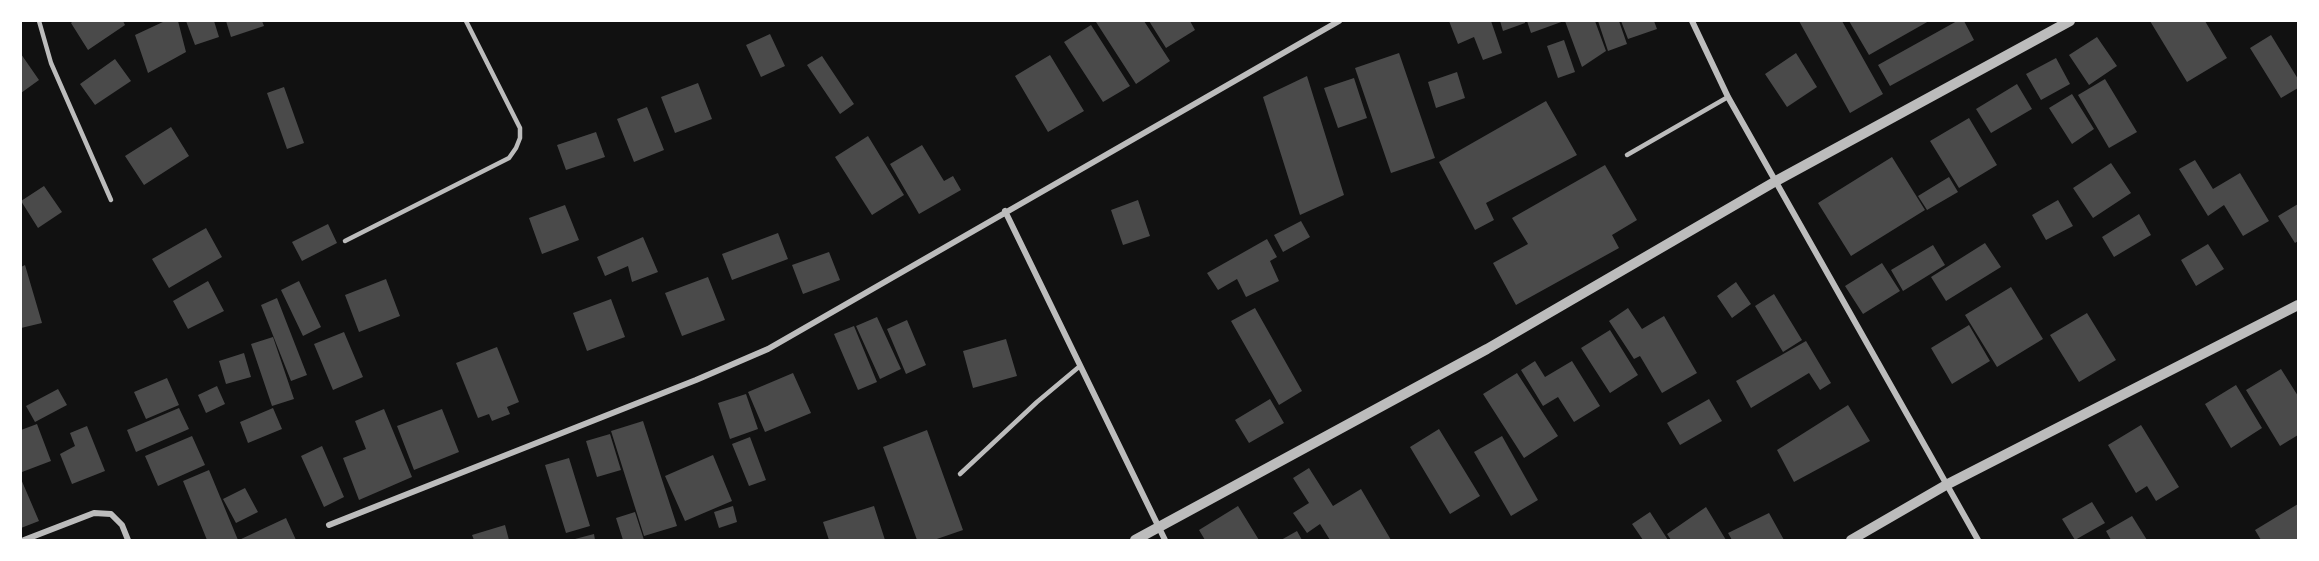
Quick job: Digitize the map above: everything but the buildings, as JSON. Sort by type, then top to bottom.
[{"type":"street","points":[[329,525],[684,384],[768,348],[1339,21]]},
{"type":"street","points":[[1692,21],[1728,97],[1978,540]]},
{"type":"street","points":[[1135,540],[1157,526],[1487,349],[1776,181],[2070,21]]},
{"type":"street","points":[[1005,211],[1165,540]]},
{"type":"street","points":[[1851,540],[1946,485],[2298,304]]},
{"type":"street","points":[[24,540],[94,513],[111,514],[122,525],[128,540]]},
{"type":"lane","points":[[39,21],[51,63],[111,200]]},
{"type":"lane","points":[[345,241],[509,158],[516,148],[520,138],[520,128],[466,21]]},
{"type":"lane","points":[[1627,155],[1728,97]]},
{"type":"lane","points":[[960,474],[1037,402],[1080,366]]}]
